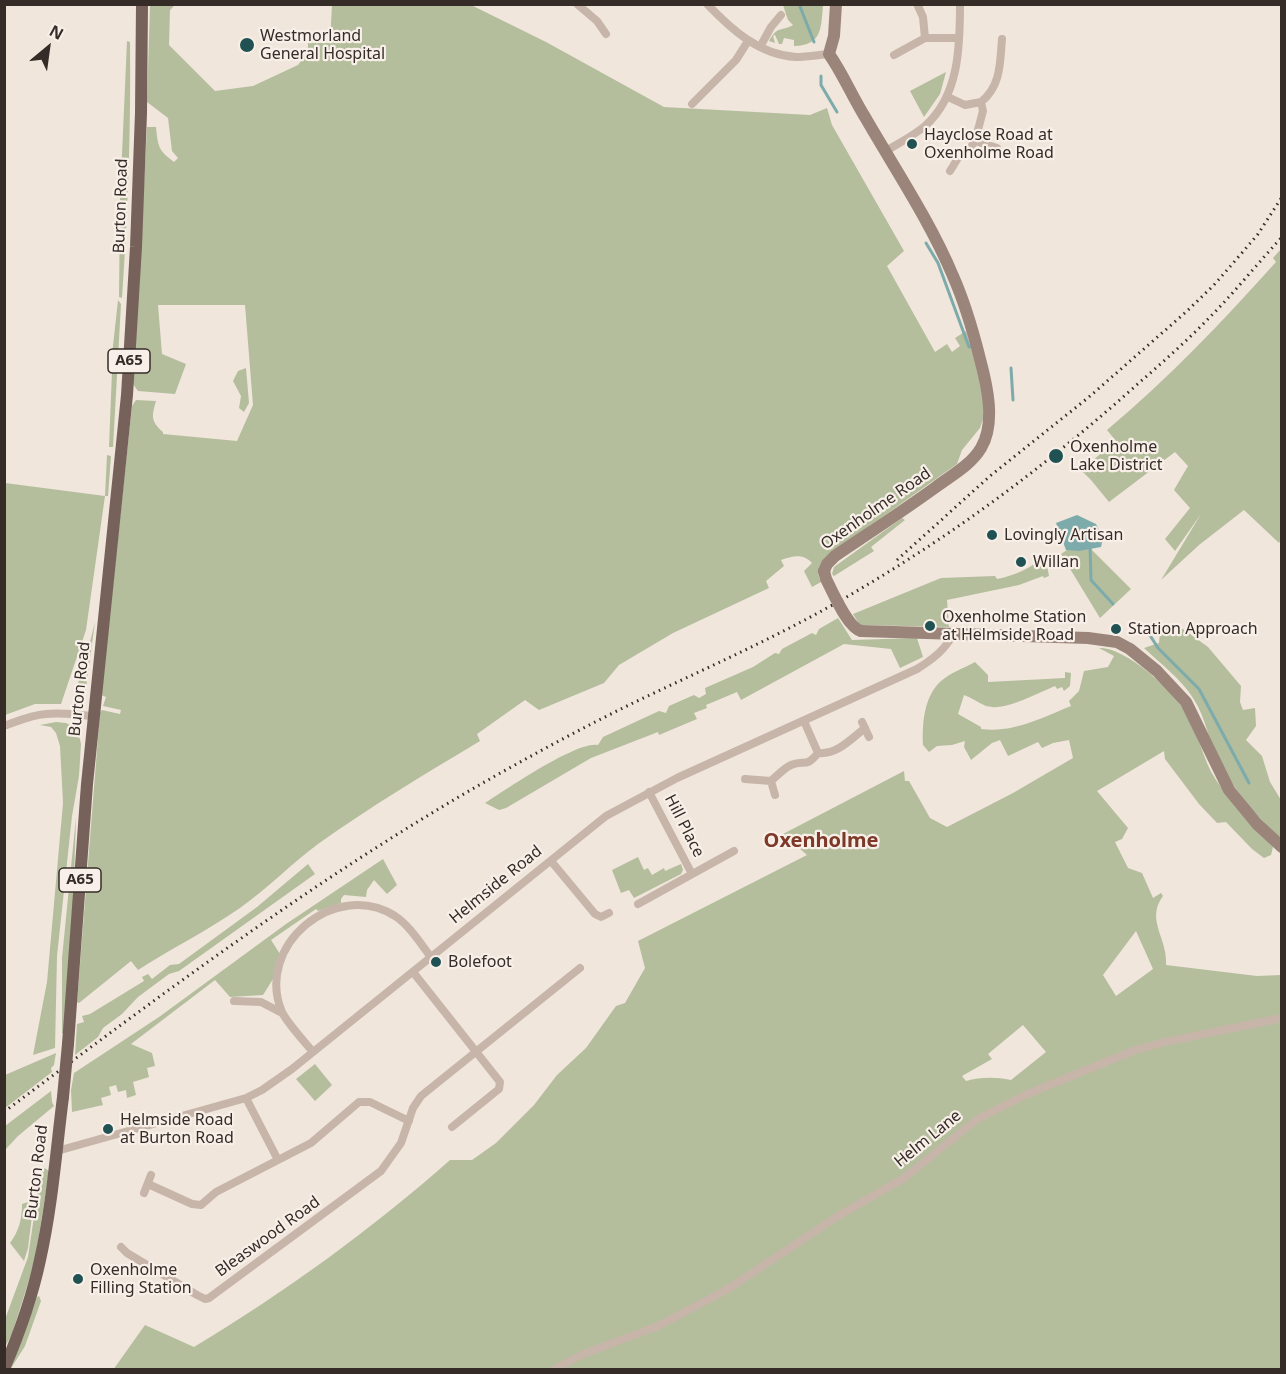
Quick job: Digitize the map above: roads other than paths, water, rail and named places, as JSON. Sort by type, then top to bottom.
[{"type":"main road","name":"Burton Road","points":[[4,1369],[24,1319],[40,1260],[63,1097],[93,716],[127,395],[136,246],[142,4]]},
{"type":"main road","points":[[829,54],[834,36],[836,4]]},
{"type":"main road","name":"Oxenholme Road","points":[[829,54],[946,260],[959,291],[985,378],[988,398],[988,424],[981,447],[969,462],[835,556],[827,564],[824,571],[826,579],[850,624],[861,631],[1102,639],[1117,642],[1157,670],[1186,702],[1229,790],[1257,824],[1281,847]]},
{"type":"street","points":[[577,4],[597,21],[606,33]]},
{"type":"street","points":[[707,4],[748,41],[760,47],[796,57],[829,54]]},
{"type":"street","points":[[886,151],[927,125],[948,96],[955,70],[960,4]]},
{"type":"street","points":[[918,6],[923,16],[926,38]]},
{"type":"street","points":[[760,47],[781,15]]},
{"type":"street","points":[[894,55],[926,38],[959,39]]},
{"type":"street","points":[[948,96],[965,105],[981,102],[990,95],[999,76],[1002,39]]},
{"type":"street","points":[[693,104],[736,60],[748,41]]},
{"type":"street","points":[[950,171],[958,158],[968,151],[975,141],[983,111],[981,102]]},
{"type":"street","points":[[975,141],[997,148]]},
{"type":"street","name":"Helmside Road","points":[[57,1151],[246,1098],[269,1085],[314,1052],[606,816],[649,792],[930,661],[945,647],[954,633]]},
{"type":"street","points":[[4,726],[46,714],[93,716]]},
{"type":"street","points":[[804,721],[818,753]]},
{"type":"street","points":[[818,753],[826,754],[840,748],[863,725],[869,737]]},
{"type":"street","points":[[745,779],[771,781],[791,765],[807,764],[818,753]]},
{"type":"street","points":[[771,781],[775,795]]},
{"type":"street","name":"Hill Place","points":[[649,792],[692,874]]},
{"type":"street","name":"Hill Place","points":[[638,904],[734,851]]},
{"type":"street","points":[[551,861],[595,914],[601,917],[609,913]]},
{"type":"street","points":[[282,1013],[277,991],[283,955],[292,938],[306,923],[333,908],[356,905],[382,910],[404,923],[431,957]]},
{"type":"street","name":"Bleaswood Road","points":[[121,1247],[197,1295],[205,1299],[209,1298],[381,1171],[401,1143],[421,1096],[580,968]]},
{"type":"street","points":[[413,972],[500,1082],[501,1086],[452,1127]]},
{"type":"street","points":[[569,977],[575,985]]},
{"type":"street","points":[[261,1002],[277,991]]},
{"type":"street","points":[[234,1001],[261,1002],[282,1013],[314,1052]]},
{"type":"street","name":"Helm Lane","points":[[553,1370],[581,1355],[658,1326],[728,1289],[838,1216],[904,1178],[976,1120],[1025,1095],[1135,1050],[1185,1037],[1281,1018]]},
{"type":"street","points":[[246,1098],[278,1160]]},
{"type":"street","points":[[148,1184],[192,1204],[201,1205],[216,1192],[311,1143],[359,1102],[370,1102],[409,1121]]},
{"type":"water","points":[[1077,515],[1096,524],[1103,538],[1101,547],[1079,551],[1066,550],[1056,523]]},
{"type":"waterway","points":[[799,4],[814,42]]},
{"type":"waterway","points":[[821,76],[821,85],[837,112]]},
{"type":"waterway","points":[[926,243],[938,263],[969,347],[972,346]]},
{"type":"waterway","points":[[1011,368],[1013,400]]},
{"type":"waterway","points":[[1090,546],[1091,580],[1113,604]]},
{"type":"waterway","points":[[1144,626],[1158,648],[1199,689],[1249,783]]},
{"type":"railway","points":[[897,560],[990,476],[1089,397],[1186,312],[1214,285],[1258,234],[1282,197]]},
{"type":"railway","points":[[4,1112],[120,1025],[238,941],[358,859],[419,821],[575,732],[817,613],[917,554],[1022,480],[1122,398],[1218,309],[1282,237]]},
{"type":"place","name":"Westmorland General Hospital","points":[[247,45]]},
{"type":"place","name":"Hayclose Road at Oxenholme Road","points":[[912,144]]},
{"type":"place","name":"Oxenholme Lake District","points":[[1056,456]]},
{"type":"place","name":"Lovingly Artisan","points":[[992,535]]},
{"type":"place","name":"Willan","points":[[1021,562]]},
{"type":"place","name":"Oxenholme Station at Helmside Road","points":[[930,626]]},
{"type":"place","name":"Station Approach","points":[[1116,629]]},
{"type":"place","name":"Bolefoot","points":[[436,962]]},
{"type":"place","name":"Helmside Road at Burton Road","points":[[108,1129]]},
{"type":"place","name":"Oxenholme Filling Station","points":[[78,1279]]},
{"type":"district","name":"Oxenholme","points":[[821,841]]}]
